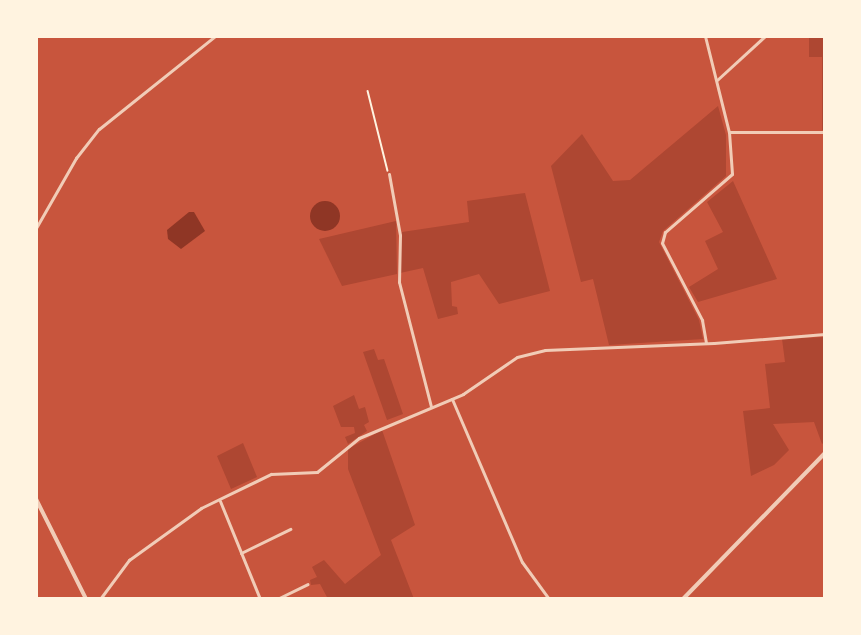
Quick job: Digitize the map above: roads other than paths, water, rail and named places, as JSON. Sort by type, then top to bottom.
[{"type":"street","points":[[36,228],[76,158],[99,129],[215,36]]},
{"type":"street","points":[[705,36],[729,132],[732,167],[729,180],[665,232],[662,243],[702,320],[706,344]]},
{"type":"street","points":[[717,80],[765,36]]},
{"type":"street","points":[[729,132],[825,132]]},
{"type":"street","points":[[389,174],[400,235],[399,282],[431,407]]},
{"type":"street","points":[[100,599],[129,560],[201,508],[271,474],[317,472],[359,438],[452,399],[507,362],[535,351],[706,344],[825,334]]},
{"type":"street","points":[[452,399],[522,562],[549,599]]},
{"type":"street","points":[[683,599],[825,453]]},
{"type":"street","points":[[36,499],[86,599]]},
{"type":"street","points":[[220,500],[260,599]]},
{"type":"street","points":[[241,553],[290,529]]},
{"type":"street","points":[[277,599],[308,584]]}]
